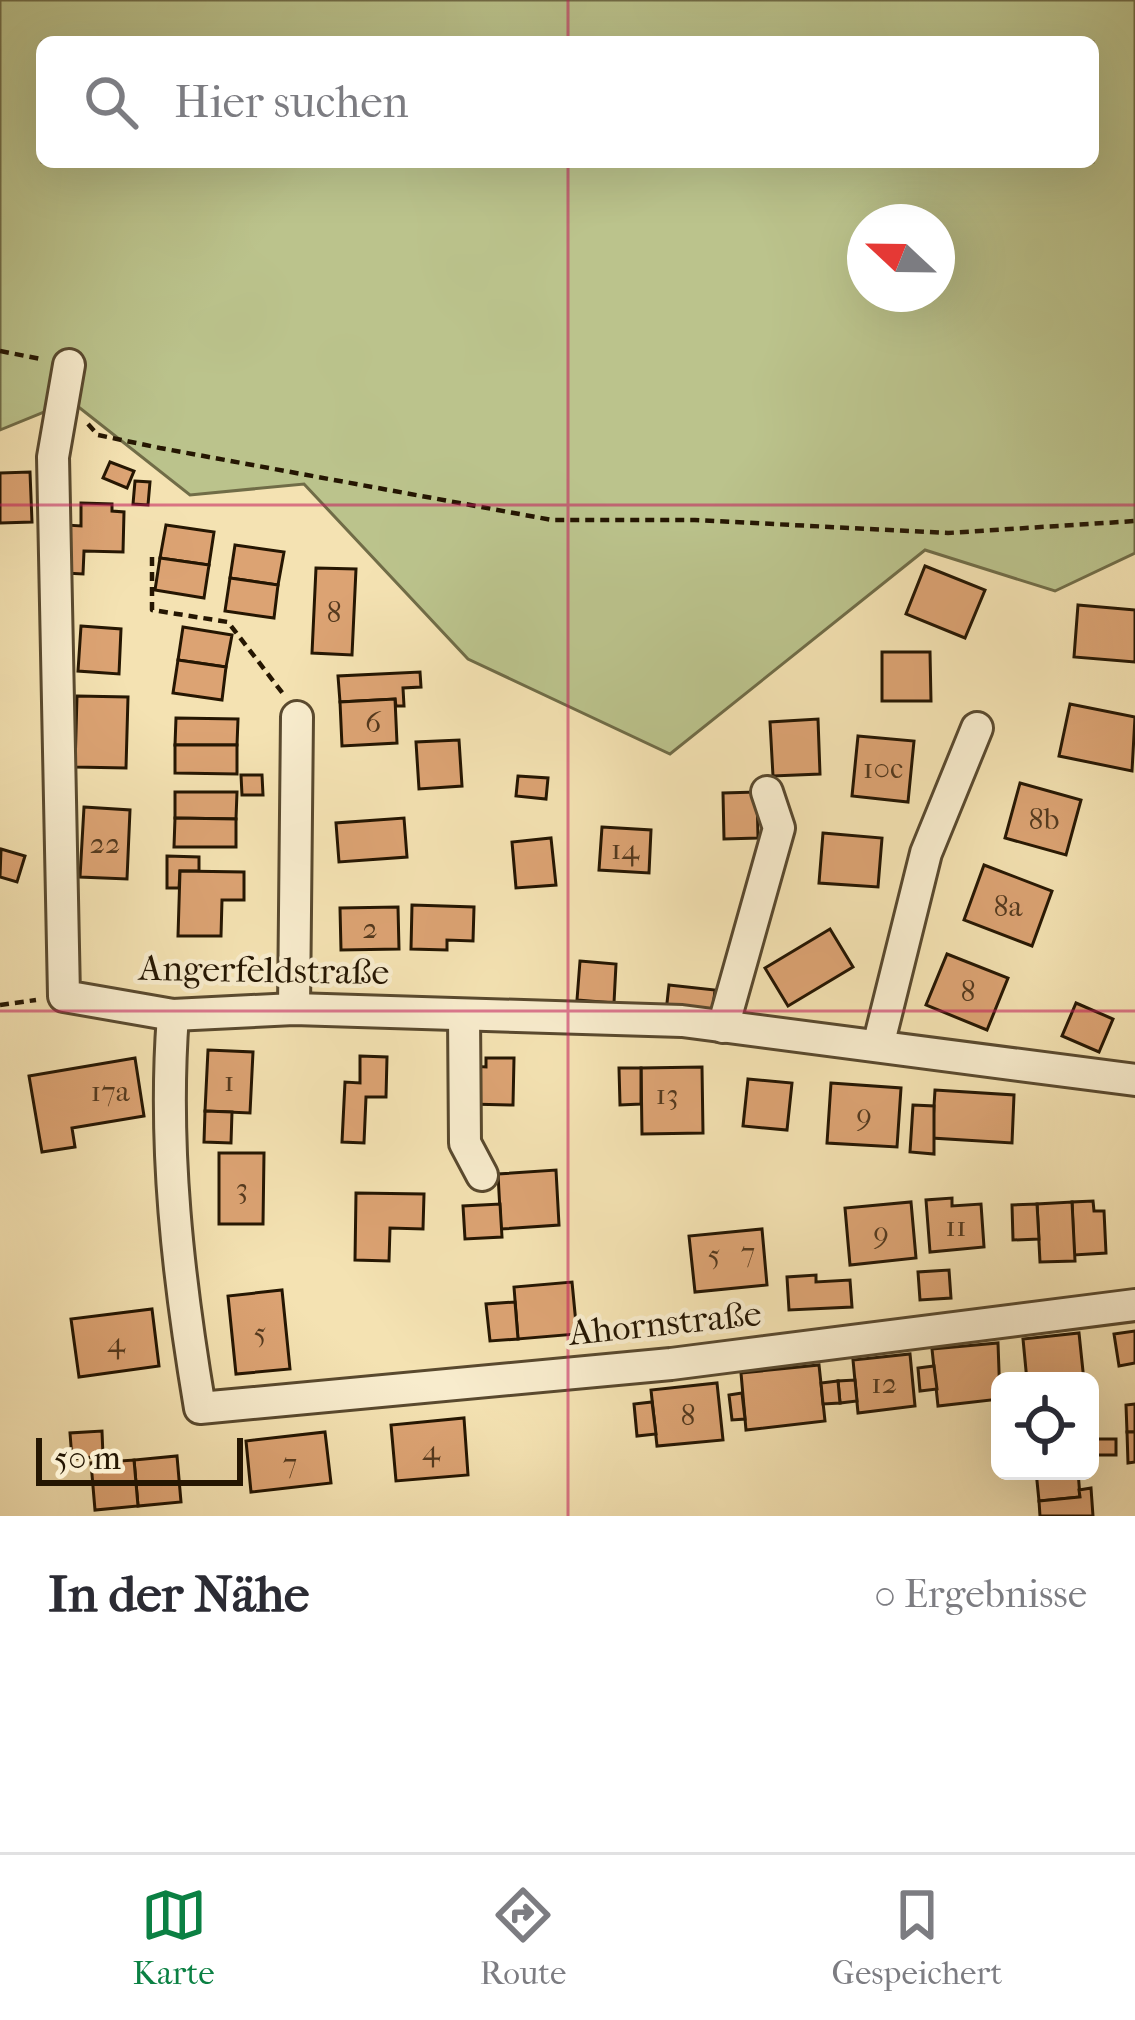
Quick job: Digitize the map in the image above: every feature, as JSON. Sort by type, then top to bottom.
[{"type":"street","points":[[64,997],[53,457],[69,365]]},
{"type":"street","points":[[294,1009],[298,717]]},
{"type":"street","points":[[878,1046],[926,853],[977,728]]},
{"type":"street","points":[[723,1027],[778,828],[767,792]]},
{"type":"street","name":"Angerfeldstraße","points":[[64,997],[172,1015],[294,1009],[723,1027],[1135,1080]]},
{"type":"street","name":"Ahornstraße","points":[[172,1015],[168,1082],[173,1216],[200,1408],[671,1364],[1135,1305]]},
{"type":"street","points":[[464,1015],[465,1142],[482,1174]]},
{"type":"path","points":[[0,351],[69,365]]},
{"type":"path","points":[[64,398],[98,435],[552,520],[695,520],[948,533],[1135,521]]},
{"type":"path","points":[[152,557],[152,610],[228,622],[268,667],[298,717]]},
{"type":"path","points":[[0,1005],[64,997]]},
{"type":"green space","points":[[0,0],[1135,0],[1135,553],[1055,591],[925,550],[670,754],[468,659],[304,484],[190,495],[71,401],[0,430]]},
{"type":"building","points":[[110,462],[134,471],[127,488],[103,478]]},
{"type":"building","points":[[30,472],[32,522],[0,523],[0,473]]},
{"type":"building","points":[[135,481],[150,482],[148,505],[133,504]]},
{"type":"building","points":[[81,503],[112,504],[112,511],[124,512],[123,552],[84,551],[83,574],[65,573],[67,525],[81,526]]},
{"type":"building","points":[[166,525],[214,532],[209,565],[160,558]]},
{"type":"building","points":[[235,545],[284,552],[278,585],[230,578]]},
{"type":"building","points":[[160,558],[209,565],[204,598],[155,590]]},
{"type":"building","points":[[925,566],[985,590],[965,638],[906,614]]},
{"type":"building","points":[[316,568],[356,569],[352,655],[312,653]]},
{"type":"building","points":[[230,578],[278,585],[274,618],[225,611]]},
{"type":"building","points":[[1078,605],[1135,610],[1135,662],[1074,657]]},
{"type":"building","points":[[81,626],[121,629],[119,674],[78,671]]},
{"type":"building","points":[[183,627],[232,635],[226,667],[178,660]]},
{"type":"building","points":[[882,652],[930,652],[931,701],[882,701]]},
{"type":"building","points":[[178,660],[226,667],[222,700],[173,693]]},
{"type":"building","points":[[420,672],[421,687],[403,688],[404,706],[396,706],[395,699],[340,702],[338,676]]},
{"type":"building","points":[[77,696],[128,697],[126,768],[75,767]]},
{"type":"building","points":[[395,699],[397,743],[342,746],[340,702]]},
{"type":"building","points":[[1070,704],[1135,717],[1132,771],[1059,756]]},
{"type":"building","points":[[176,718],[238,719],[237,745],[175,745]]},
{"type":"building","points":[[818,719],[820,774],[773,776],[770,722]]},
{"type":"building","points":[[858,736],[914,741],[908,802],[852,796]]},
{"type":"building","points":[[459,740],[462,786],[419,789],[416,742]]},
{"type":"building","points":[[175,745],[237,745],[237,774],[175,773]]},
{"type":"building","points":[[241,775],[262,775],[263,795],[242,795]]},
{"type":"building","points":[[518,776],[548,778],[546,799],[516,796]]},
{"type":"building","points":[[1020,783],[1081,800],[1066,855],[1005,838]]},
{"type":"building","points":[[175,792],[237,792],[236,819],[175,818]]},
{"type":"building","points":[[757,792],[758,838],[724,839],[723,793]]},
{"type":"building","points":[[84,807],[130,810],[127,879],[80,877]]},
{"type":"building","points":[[175,818],[236,819],[236,847],[174,847]]},
{"type":"building","points":[[404,818],[407,857],[339,862],[336,823]]},
{"type":"building","points":[[602,827],[651,830],[649,873],[599,870]]},
{"type":"building","points":[[823,833],[882,838],[878,887],[819,883]]},
{"type":"building","points":[[551,838],[556,885],[516,888],[512,842]]},
{"type":"building","points":[[1,849],[25,856],[17,882],[0,877]]},
{"type":"building","points":[[167,856],[199,857],[199,871],[180,871],[179,888],[167,888]]},
{"type":"building","points":[[984,865],[1052,891],[1032,946],[964,920]]},
{"type":"building","points":[[180,871],[244,872],[244,900],[222,900],[221,936],[178,936]]},
{"type":"building","points":[[412,905],[474,907],[473,941],[447,940],[447,950],[411,949]]},
{"type":"building","points":[[398,907],[399,949],[341,950],[340,908]]},
{"type":"building","points":[[830,929],[853,967],[788,1006],[765,968]]},
{"type":"building","points":[[947,954],[1008,978],[987,1030],[926,1005]]},
{"type":"building","points":[[580,961],[616,964],[614,1003],[577,1000]]},
{"type":"building","points":[[669,985],[715,990],[712,1017],[666,1012]]},
{"type":"building","points":[[1076,1003],[1113,1019],[1099,1052],[1062,1036]]},
{"type":"building","points":[[208,1050],[253,1052],[250,1113],[205,1111]]},
{"type":"building","points":[[360,1056],[387,1057],[386,1097],[366,1097],[364,1143],[342,1142],[345,1082],[360,1083]]},
{"type":"building","points":[[135,1058],[144,1116],[72,1128],[75,1147],[42,1152],[29,1076]]},
{"type":"building","points":[[486,1058],[514,1058],[513,1105],[469,1104],[470,1066],[486,1067]]},
{"type":"building","points":[[702,1067],[703,1133],[642,1134],[641,1068]]},
{"type":"building","points":[[619,1068],[641,1068],[641,1104],[620,1105]]},
{"type":"building","points":[[748,1079],[792,1083],[787,1130],[743,1126]]},
{"type":"building","points":[[831,1083],[901,1088],[897,1147],[827,1143]]},
{"type":"building","points":[[935,1090],[1014,1095],[1012,1143],[932,1138]]},
{"type":"building","points":[[913,1105],[934,1106],[934,1154],[910,1152]]},
{"type":"building","points":[[205,1111],[232,1112],[231,1143],[204,1142]]},
{"type":"building","points":[[219,1153],[264,1153],[263,1224],[219,1224]]},
{"type":"building","points":[[556,1170],[559,1225],[501,1229],[498,1174]]},
{"type":"building","points":[[356,1193],[424,1194],[423,1229],[390,1228],[389,1261],[355,1260]]},
{"type":"building","points":[[952,1198],[952,1206],[981,1204],[984,1247],[930,1252],[926,1200]]},
{"type":"building","points":[[1093,1201],[1094,1211],[1104,1211],[1106,1253],[1074,1255],[1072,1202]]},
{"type":"building","points":[[911,1202],[916,1258],[850,1265],[845,1208]]},
{"type":"building","points":[[1072,1202],[1075,1261],[1040,1262],[1037,1204]]},
{"type":"building","points":[[500,1204],[502,1237],[465,1239],[463,1206]]},
{"type":"building","points":[[1037,1204],[1039,1239],[1013,1240],[1012,1205]]},
{"type":"building","points":[[762,1229],[767,1285],[695,1292],[689,1236]]},
{"type":"building","points":[[949,1270],[951,1298],[920,1300],[918,1272]]},
{"type":"building","points":[[816,1275],[816,1282],[850,1280],[852,1307],[789,1310],[787,1277]]},
{"type":"building","points":[[572,1282],[577,1334],[518,1339],[514,1287]]},
{"type":"building","points":[[282,1290],[290,1369],[236,1374],[228,1296]]},
{"type":"building","points":[[515,1302],[518,1339],[490,1341],[486,1304]]},
{"type":"building","points":[[152,1309],[159,1366],[79,1377],[71,1319]]},
{"type":"building","points":[[1135,1331],[1135,1363],[1119,1366],[1114,1334]]},
{"type":"building","points":[[1079,1333],[1083,1372],[1026,1372],[1023,1339]]},
{"type":"building","points":[[998,1343],[999,1372],[991,1372],[991,1400],[938,1406],[932,1349]]},
{"type":"building","points":[[910,1354],[915,1406],[858,1413],[853,1360]]},
{"type":"building","points":[[819,1365],[825,1421],[746,1430],[741,1373]]},
{"type":"building","points":[[934,1366],[937,1389],[920,1391],[918,1368]]},
{"type":"building","points":[[855,1380],[857,1401],[840,1403],[838,1381]]},
{"type":"building","points":[[838,1381],[840,1403],[823,1404],[821,1383]]},
{"type":"building","points":[[717,1383],[723,1440],[657,1446],[651,1390]]},
{"type":"building","points":[[742,1393],[745,1419],[732,1420],[729,1395]]},
{"type":"building","points":[[652,1402],[656,1434],[637,1436],[634,1404]]},
{"type":"building","points":[[1135,1404],[1135,1432],[1127,1432],[1126,1405]]},
{"type":"building","points":[[464,1418],[468,1475],[396,1481],[391,1425]]},
{"type":"building","points":[[102,1431],[103,1456],[72,1459],[70,1433]]},
{"type":"building","points":[[325,1432],[331,1483],[251,1492],[246,1441]]},
{"type":"building","points":[[1127,1432],[1135,1432],[1135,1462],[1128,1463]]},
{"type":"building","points":[[1099,1439],[1116,1439],[1116,1455],[1099,1455]]},
{"type":"building","points":[[177,1456],[181,1502],[138,1506],[134,1460]]},
{"type":"building","points":[[134,1460],[138,1506],[95,1510],[91,1463]]},
{"type":"building","points":[[1037,1480],[1079,1480],[1080,1497],[1039,1501]]},
{"type":"building","points":[[1091,1488],[1093,1516],[1040,1516],[1039,1501],[1080,1497],[1079,1490]]}]
